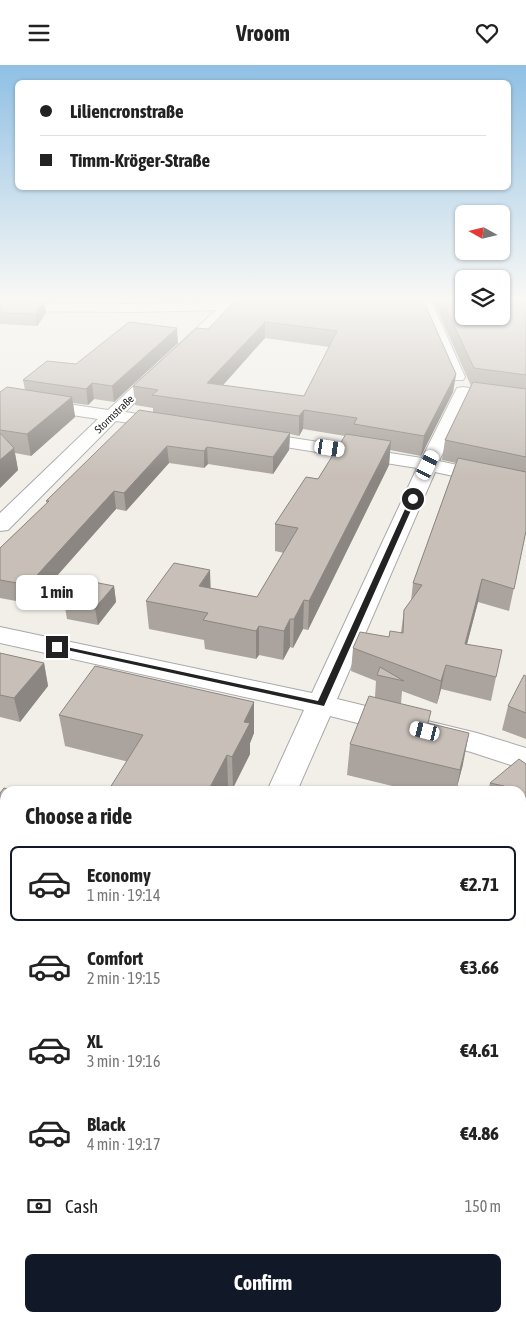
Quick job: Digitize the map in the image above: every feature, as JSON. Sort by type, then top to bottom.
[{"type":"street","name":"Stormstraße","points":[[0,525],[172,359]]},
{"type":"street","points":[[284,786],[428,465],[472,394],[454,359]]},
{"type":"street","points":[[0,399],[188,427]]},
{"type":"street","points":[[235,434],[428,465],[526,486]]},
{"type":"street","points":[[0,635],[321,704],[485,746],[526,759]]},
{"type":"building","points":[[83,359],[143,359],[112,386],[92,383],[86,389],[23,380],[47,361],[76,364]]},
{"type":"building","points":[[163,359],[230,359],[207,383],[304,396],[323,359],[449,359],[456,374],[424,436],[354,424],[357,418],[304,410],[299,416],[152,395],[158,390],[133,386]]},
{"type":"building","points":[[470,359],[526,359],[526,375],[474,368]]},
{"type":"building","points":[[473,382],[526,389],[526,457],[445,440]]},
{"type":"building","points":[[7,387],[72,397],[27,434],[0,430],[0,392]]},
{"type":"building","points":[[139,410],[290,433],[273,457],[207,447],[204,451],[167,446],[124,493],[114,491],[28,585],[0,580],[0,548]]},
{"type":"building","points":[[0,433],[14,448],[0,460]]},
{"type":"building","points":[[346,434],[391,441],[309,601],[304,600],[294,619],[290,619],[284,631],[259,626],[256,631],[203,620],[208,613],[146,601],[174,563],[210,570],[199,586],[257,597],[298,528],[275,524],[306,477],[318,479]]},
{"type":"building","points":[[458,458],[526,472],[526,531],[514,589],[482,579],[465,644],[502,650],[496,677],[446,665],[441,681],[353,648],[360,632],[389,637],[390,631],[403,633],[404,610],[422,585],[413,583]]},
{"type":"building","points":[[83,580],[114,586],[95,608],[64,602]]},
{"type":"building","points":[[0,653],[44,663],[14,698],[0,695]]},
{"type":"building","points":[[95,666],[254,702],[244,722],[250,723],[232,757],[227,755],[211,786],[111,786],[143,735],[59,715]]},
{"type":"building","points":[[380,667],[404,681],[377,675]]},
{"type":"building","points":[[524,675],[526,676],[526,713],[508,706]]},
{"type":"building","points":[[369,696],[431,711],[428,723],[469,733],[460,770],[350,744]]},
{"type":"building","points":[[519,759],[526,764],[526,786],[504,786],[490,783]]},
{"type":"route","points":[[57,647],[321,704],[413,499]]}]
